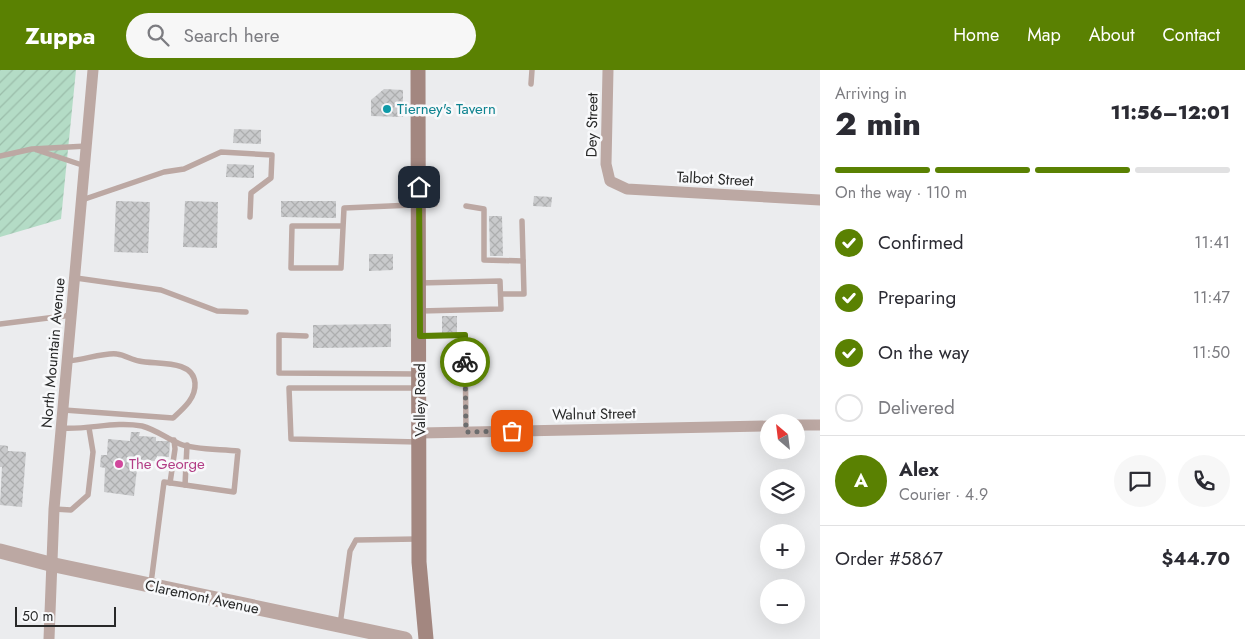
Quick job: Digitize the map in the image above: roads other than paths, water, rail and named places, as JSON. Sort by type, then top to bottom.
[{"type":"main road","name":"Valley Road","points":[[418,70],[419,539],[426,639]]},
{"type":"street","name":"North Mountain Avenue","points":[[49,639],[50,564],[54,509],[93,70]]},
{"type":"street","name":"Dey Street","points":[[608,70],[606,164],[610,181]]},
{"type":"street","name":"Talbot Street","points":[[610,181],[627,189],[820,200]]},
{"type":"street","points":[[805,425],[820,425]]},
{"type":"street","name":"Walnut Street","points":[[420,437],[466,432],[760,426]]},
{"type":"street","name":"Claremont Avenue","points":[[0,551],[150,586],[405,639]]},
{"type":"lane","points":[[531,84],[532,70]]},
{"type":"lane","points":[[0,156],[32,148],[87,146]]},
{"type":"lane","points":[[32,148],[85,166]]},
{"type":"lane","points":[[82,200],[164,172],[184,169],[221,152],[272,155],[272,178],[251,193],[250,217]]},
{"type":"lane","points":[[343,226],[292,226],[291,268],[341,268],[344,208],[435,204]]},
{"type":"lane","points":[[466,206],[484,209],[484,260],[523,261]]},
{"type":"lane","points":[[501,294],[524,294],[522,220]]},
{"type":"lane","points":[[76,278],[161,290],[217,311],[246,312]]},
{"type":"lane","points":[[419,282],[500,281],[501,294],[501,309],[420,311]]},
{"type":"lane","points":[[0,324],[72,315]]},
{"type":"lane","points":[[420,336],[465,335],[466,432]]},
{"type":"lane","points":[[306,336],[279,336],[279,373],[420,381]]},
{"type":"lane","points":[[64,410],[173,418],[191,398],[195,387],[194,377],[188,369],[175,365],[139,361],[118,354],[68,361]]},
{"type":"lane","points":[[420,381],[289,388],[291,439],[420,437]]},
{"type":"lane","points":[[61,428],[89,428],[108,424],[142,426],[187,445],[238,451],[234,492],[164,482],[150,586]]},
{"type":"lane","points":[[54,509],[71,510],[88,495],[93,452],[89,428]]},
{"type":"lane","points":[[170,483],[175,449],[174,440]]},
{"type":"lane","points":[[184,485],[187,445]]},
{"type":"lane","points":[[340,626],[350,551],[356,540],[419,539]]},
{"type":"place","name":"Tierney's Tavern","points":[[387,109]]},
{"type":"place","name":"The George","points":[[119,464]]}]
